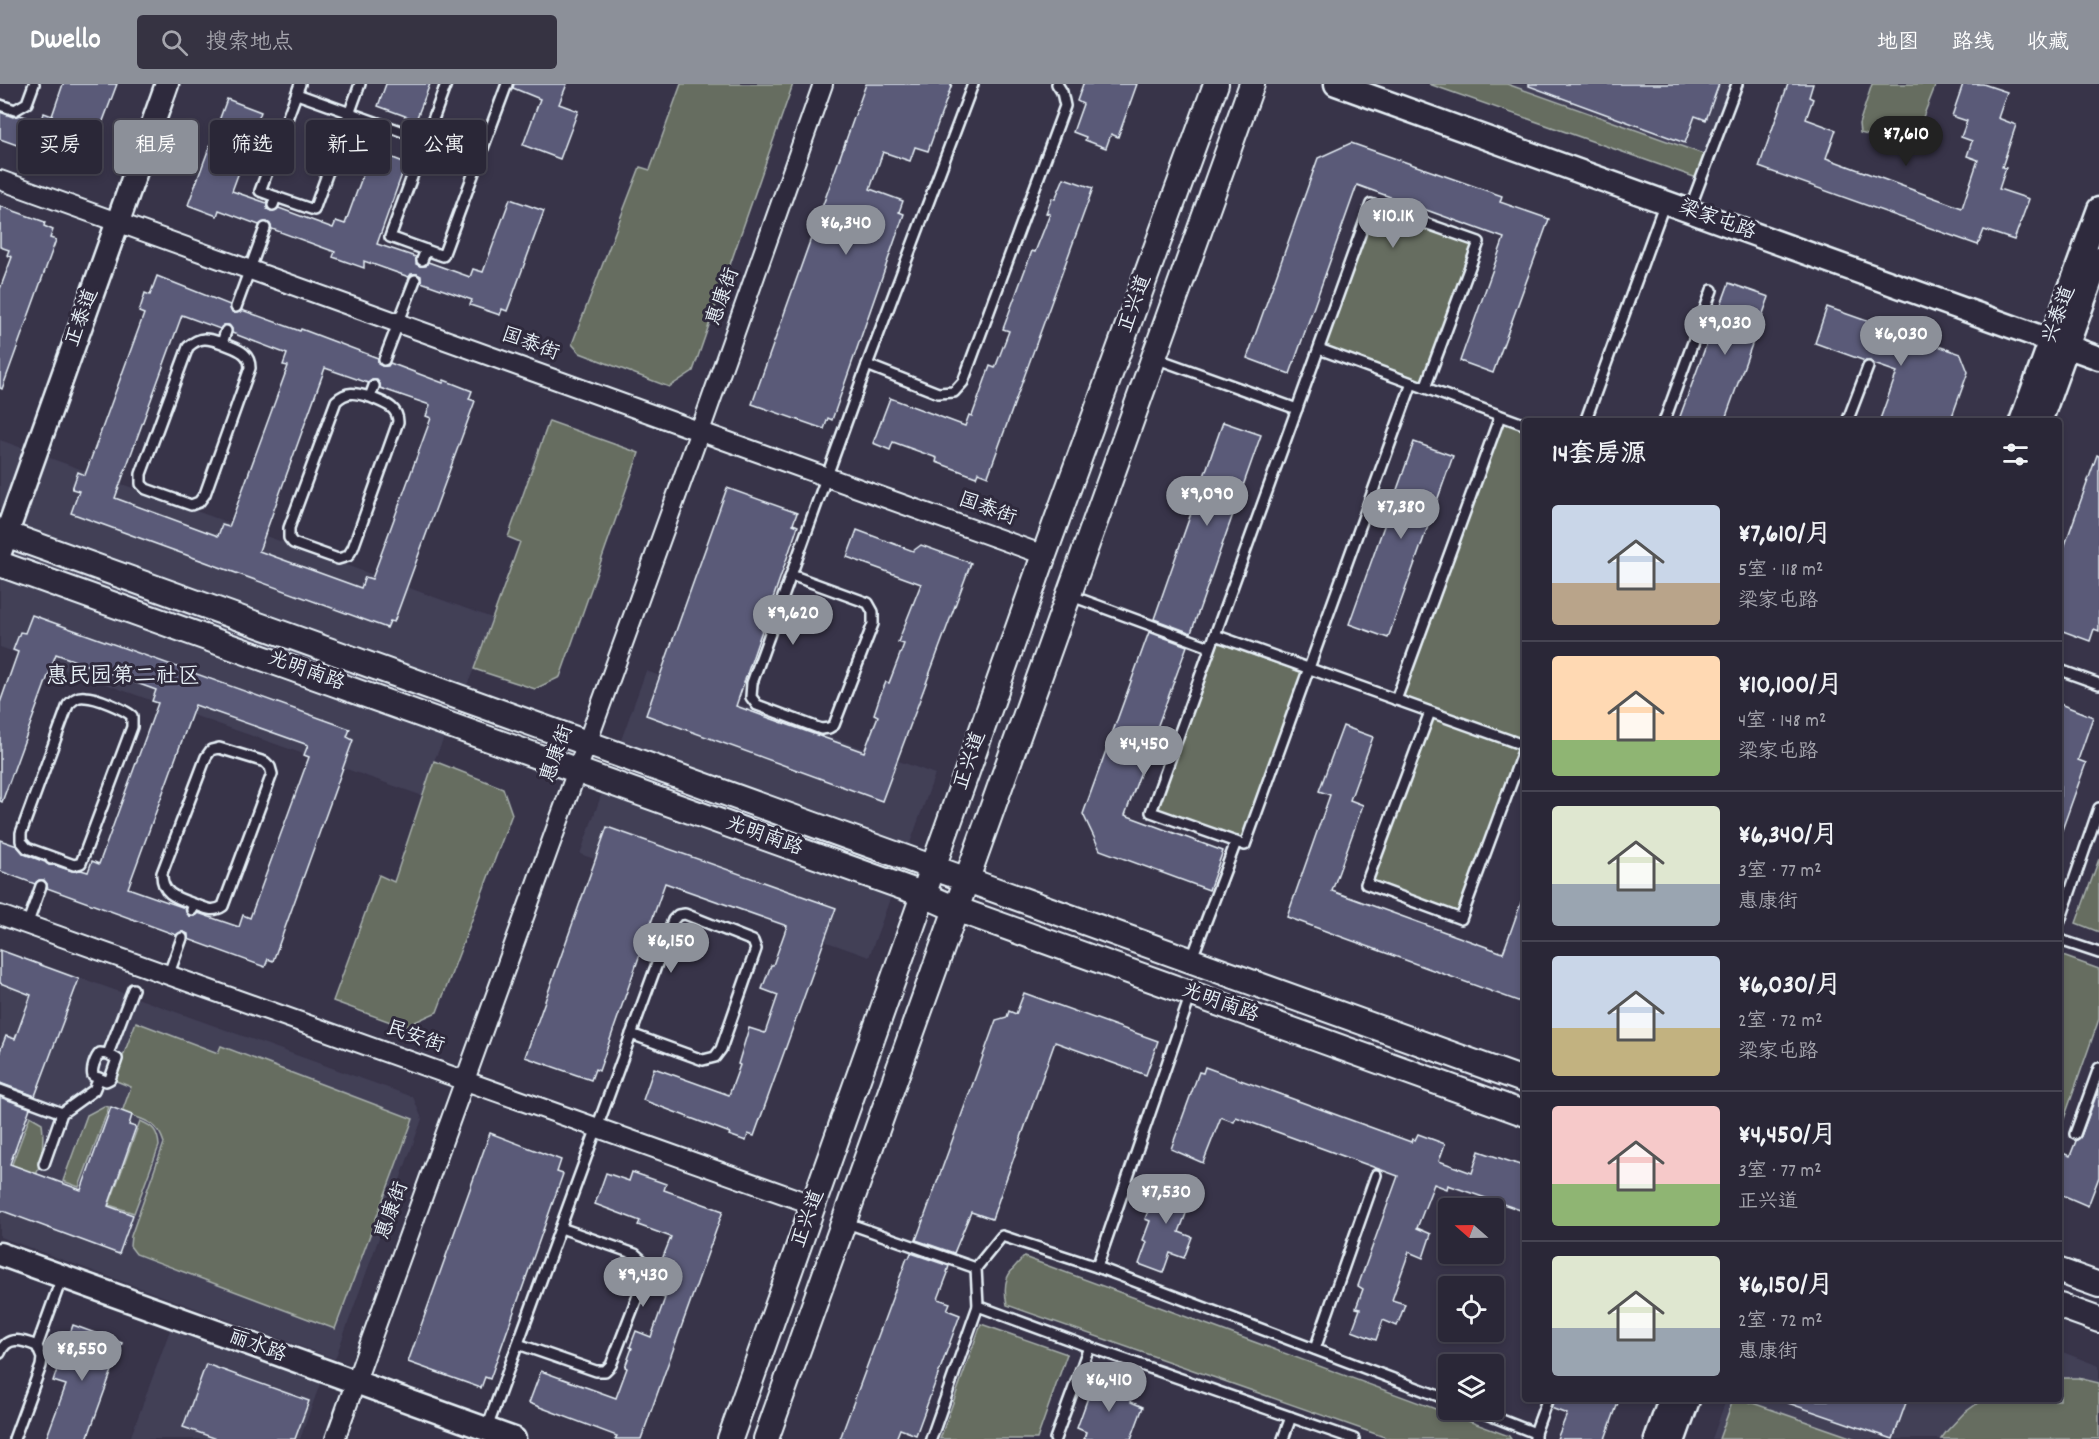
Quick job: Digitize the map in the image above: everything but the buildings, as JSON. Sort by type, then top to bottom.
[{"type":"main road","name":"正兴道","points":[[730,1439],[922,894],[1216,84]]},
{"type":"main road","name":"正兴道","points":[[766,1439],[1252,84]]},
{"type":"main road","name":"光明南路","points":[[2,539],[933,867],[1522,1080]]},
{"type":"main road","name":"光明南路","points":[[0,564],[577,769],[922,894],[956,909],[1522,1113]]},
{"type":"main road","points":[[2062,1272],[2099,1285]]},
{"type":"main road","points":[[2062,1307],[2099,1320]]},
{"type":"street","name":"正泰道","points":[[2,539],[167,84]]},
{"type":"street","name":"惠康街","points":[[335,1439],[700,431],[823,84]]},
{"type":"street","name":"梁家屯路","points":[[1336,84],[2099,358]]},
{"type":"street","name":"国泰街","points":[[0,180],[1044,555]]},
{"type":"street","name":"兴泰道","points":[[2041,418],[2059,344],[2099,209]]},
{"type":"street","name":"兴泰道","points":[[2023,418],[2099,258]]},
{"type":"street","name":"民安街","points":[[0,915],[814,1205]]},
{"type":"street","name":"丽水路","points":[[0,1254],[355,1382],[485,1434],[514,1439]]},
{"type":"street","points":[[1656,1439],[1669,1402]]},
{"type":"street","points":[[1674,1439],[1687,1402]]},
{"type":"lane","points":[[0,105],[15,110],[27,103],[34,84]]},
{"type":"lane","points":[[300,84],[260,191],[274,201],[314,210],[360,84]]},
{"type":"lane","points":[[433,120],[446,84]]},
{"type":"lane","points":[[486,140],[507,84]]},
{"type":"lane","points":[[791,575],[868,603],[873,612],[873,624],[834,725],[829,728],[821,729],[757,705],[751,696],[752,683],[791,575],[827,476],[867,365],[973,84]]},
{"type":"lane","points":[[867,365],[938,393],[954,392],[963,382],[1065,106],[1062,92],[1057,84]]},
{"type":"lane","points":[[1689,211],[1737,84]]},
{"type":"lane","points":[[297,94],[402,130]]},
{"type":"lane","points":[[413,174],[390,237],[443,256],[473,174]]},
{"type":"lane","points":[[1586,418],[1665,202]]},
{"type":"lane","points":[[1412,383],[1245,845],[1151,812],[1371,204],[1479,242],[1425,388]]},
{"type":"lane","points":[[236,307],[265,228]]},
{"type":"lane","points":[[422,260],[426,250]]},
{"type":"lane","points":[[384,360],[415,280]]},
{"type":"lane","points":[[1665,418],[1712,290]]},
{"type":"lane","points":[[222,343],[226,331]]},
{"type":"lane","points":[[205,338],[222,343],[245,353],[250,360],[250,368],[205,494],[199,502],[191,505],[146,489],[141,484],[141,474],[188,347],[195,341],[205,338]]},
{"type":"lane","points":[[1319,349],[1522,424]]},
{"type":"lane","points":[[1154,358],[1297,409]]},
{"type":"lane","points":[[1849,418],[1868,367]]},
{"type":"lane","points":[[370,398],[374,386]]},
{"type":"lane","points":[[353,392],[370,398],[392,407],[398,414],[398,422],[353,548],[348,556],[338,559],[293,543],[289,538],[289,528],[336,401],[342,395],[353,392]]},
{"type":"lane","points":[[1396,700],[1500,416]]},
{"type":"lane","points":[[1068,595],[1210,647]]},
{"type":"lane","points":[[1215,634],[1522,744]]},
{"type":"lane","points":[[2062,671],[2099,684]]},
{"type":"lane","points":[[86,697],[126,710],[132,716],[132,727],[81,863],[74,865],[52,858],[27,848],[21,842],[21,833],[68,705],[75,699],[86,697]]},
{"type":"lane","points":[[1430,711],[1366,884],[1461,919],[1522,753]]},
{"type":"lane","points":[[219,748],[265,762],[272,774],[223,906],[217,910],[193,907],[166,890],[162,882],[162,873],[206,757],[212,750],[219,748]]},
{"type":"lane","points":[[2062,915],[2099,808]]},
{"type":"lane","points":[[1191,961],[1236,842]]},
{"type":"lane","points":[[27,925],[41,886]]},
{"type":"lane","points":[[485,1434],[672,920],[678,915],[685,915],[753,941],[756,949],[721,1049],[715,1056],[703,1060],[632,1034]]},
{"type":"lane","points":[[168,976],[182,938]]},
{"type":"lane","points":[[2062,941],[2099,953]]},
{"type":"lane","points":[[108,1054],[133,989]]},
{"type":"lane","points":[[1097,1267],[1192,994]]},
{"type":"lane","points":[[100,1053],[108,1054],[117,1059],[110,1079],[106,1081],[92,1075],[100,1053]]},
{"type":"lane","points":[[2075,1134],[2099,1068]]},
{"type":"lane","points":[[44,1164],[62,1113],[94,1090],[99,1078]]},
{"type":"lane","points":[[0,1090],[62,1113]]},
{"type":"lane","points":[[1314,1349],[1376,1175]]},
{"type":"lane","points":[[844,1222],[976,1268]]},
{"type":"lane","points":[[518,1344],[596,1371],[605,1371],[611,1365],[647,1272],[643,1261],[635,1254],[561,1228]]},
{"type":"lane","points":[[931,1439],[978,1306],[976,1268],[1002,1236],[1097,1267],[1438,1396]]},
{"type":"lane","points":[[14,1439],[41,1366],[42,1358],[37,1346],[62,1277]]},
{"type":"lane","points":[[978,1306],[1354,1439]]},
{"type":"lane","points":[[0,1353],[9,1341],[20,1340],[37,1346]]},
{"type":"lane","points":[[1055,1439],[1089,1347]]},
{"type":"lane","points":[[1499,1420],[1535,1436],[1546,1402]]},
{"type":"lane","points":[[1283,1439],[1291,1418]]},
{"type":"shaded area","points":[[1507,84],[1732,84],[1706,155]]},
{"type":"shaded area","points":[[0,440],[492,618],[474,669],[434,761],[423,796],[0,647]]},
{"type":"shaded area","points":[[646,671],[935,774],[869,957],[580,854]]},
{"type":"shaded area","points":[[0,949],[413,1097],[422,1119],[335,1359],[0,1237]]},
{"type":"shaded area","points":[[170,1330],[321,1381],[300,1439],[130,1439]]},
{"type":"shaded area","points":[[2062,1352],[2099,1366],[2099,1439],[1712,1439],[1725,1402],[2062,1402]]},
{"type":"green space","points":[[681,84],[793,84],[693,371],[669,387],[580,353],[572,344],[640,167],[650,170]]},
{"type":"green space","points":[[1429,84],[1507,84],[1706,155],[1697,178]]},
{"type":"green space","points":[[1872,84],[1936,84],[1914,140],[1902,144],[1860,133],[1859,124]]},
{"type":"green space","points":[[1372,210],[1472,245],[1422,382],[1323,346]]},
{"type":"green space","points":[[549,421],[639,453],[560,677],[535,689],[474,669],[520,542],[508,537]]},
{"type":"green space","points":[[1502,421],[1522,429],[1522,740],[1402,696]]},
{"type":"green space","points":[[1217,642],[1303,673],[1242,840],[1156,809]]},
{"type":"green space","points":[[1432,717],[1518,750],[1457,913],[1372,881]]},
{"type":"green space","points":[[434,761],[503,788],[512,814],[437,1012],[404,1027],[333,1001],[379,875],[394,882]]},
{"type":"green space","points":[[2099,859],[2099,932],[2076,923]]},
{"type":"green space","points":[[2062,956],[2099,969],[2099,1019],[2062,1124]]},
{"type":"green space","points":[[136,1022],[218,1053],[221,1046],[413,1119],[335,1329],[136,1254],[130,1246],[131,1236],[164,1143],[153,1125],[122,1112],[131,1087],[114,1080]]},
{"type":"green space","points":[[104,1106],[109,1107],[79,1187],[63,1181],[87,1115]]},
{"type":"green space","points":[[30,1116],[42,1123],[43,1131],[42,1154],[33,1184],[8,1175]]},
{"type":"green space","points":[[140,1121],[154,1130],[159,1146],[134,1213],[109,1205]]},
{"type":"green space","points":[[1024,1257],[1438,1410],[1438,1420],[1466,1420],[1509,1436],[1511,1439],[1390,1439],[1007,1305],[1006,1283],[1013,1268]]},
{"type":"green space","points":[[981,1324],[1067,1354],[1037,1439],[940,1439]]},
{"type":"green space","points":[[2062,1378],[2078,1378],[2099,1383],[2099,1439],[1941,1439],[1964,1413],[1979,1402],[2062,1402]]},
{"type":"green space","points":[[1732,1402],[1750,1402],[1856,1439],[1719,1439]]},
{"type":"district","name":"惠民园第二社区","points":[[123,677]]}]
